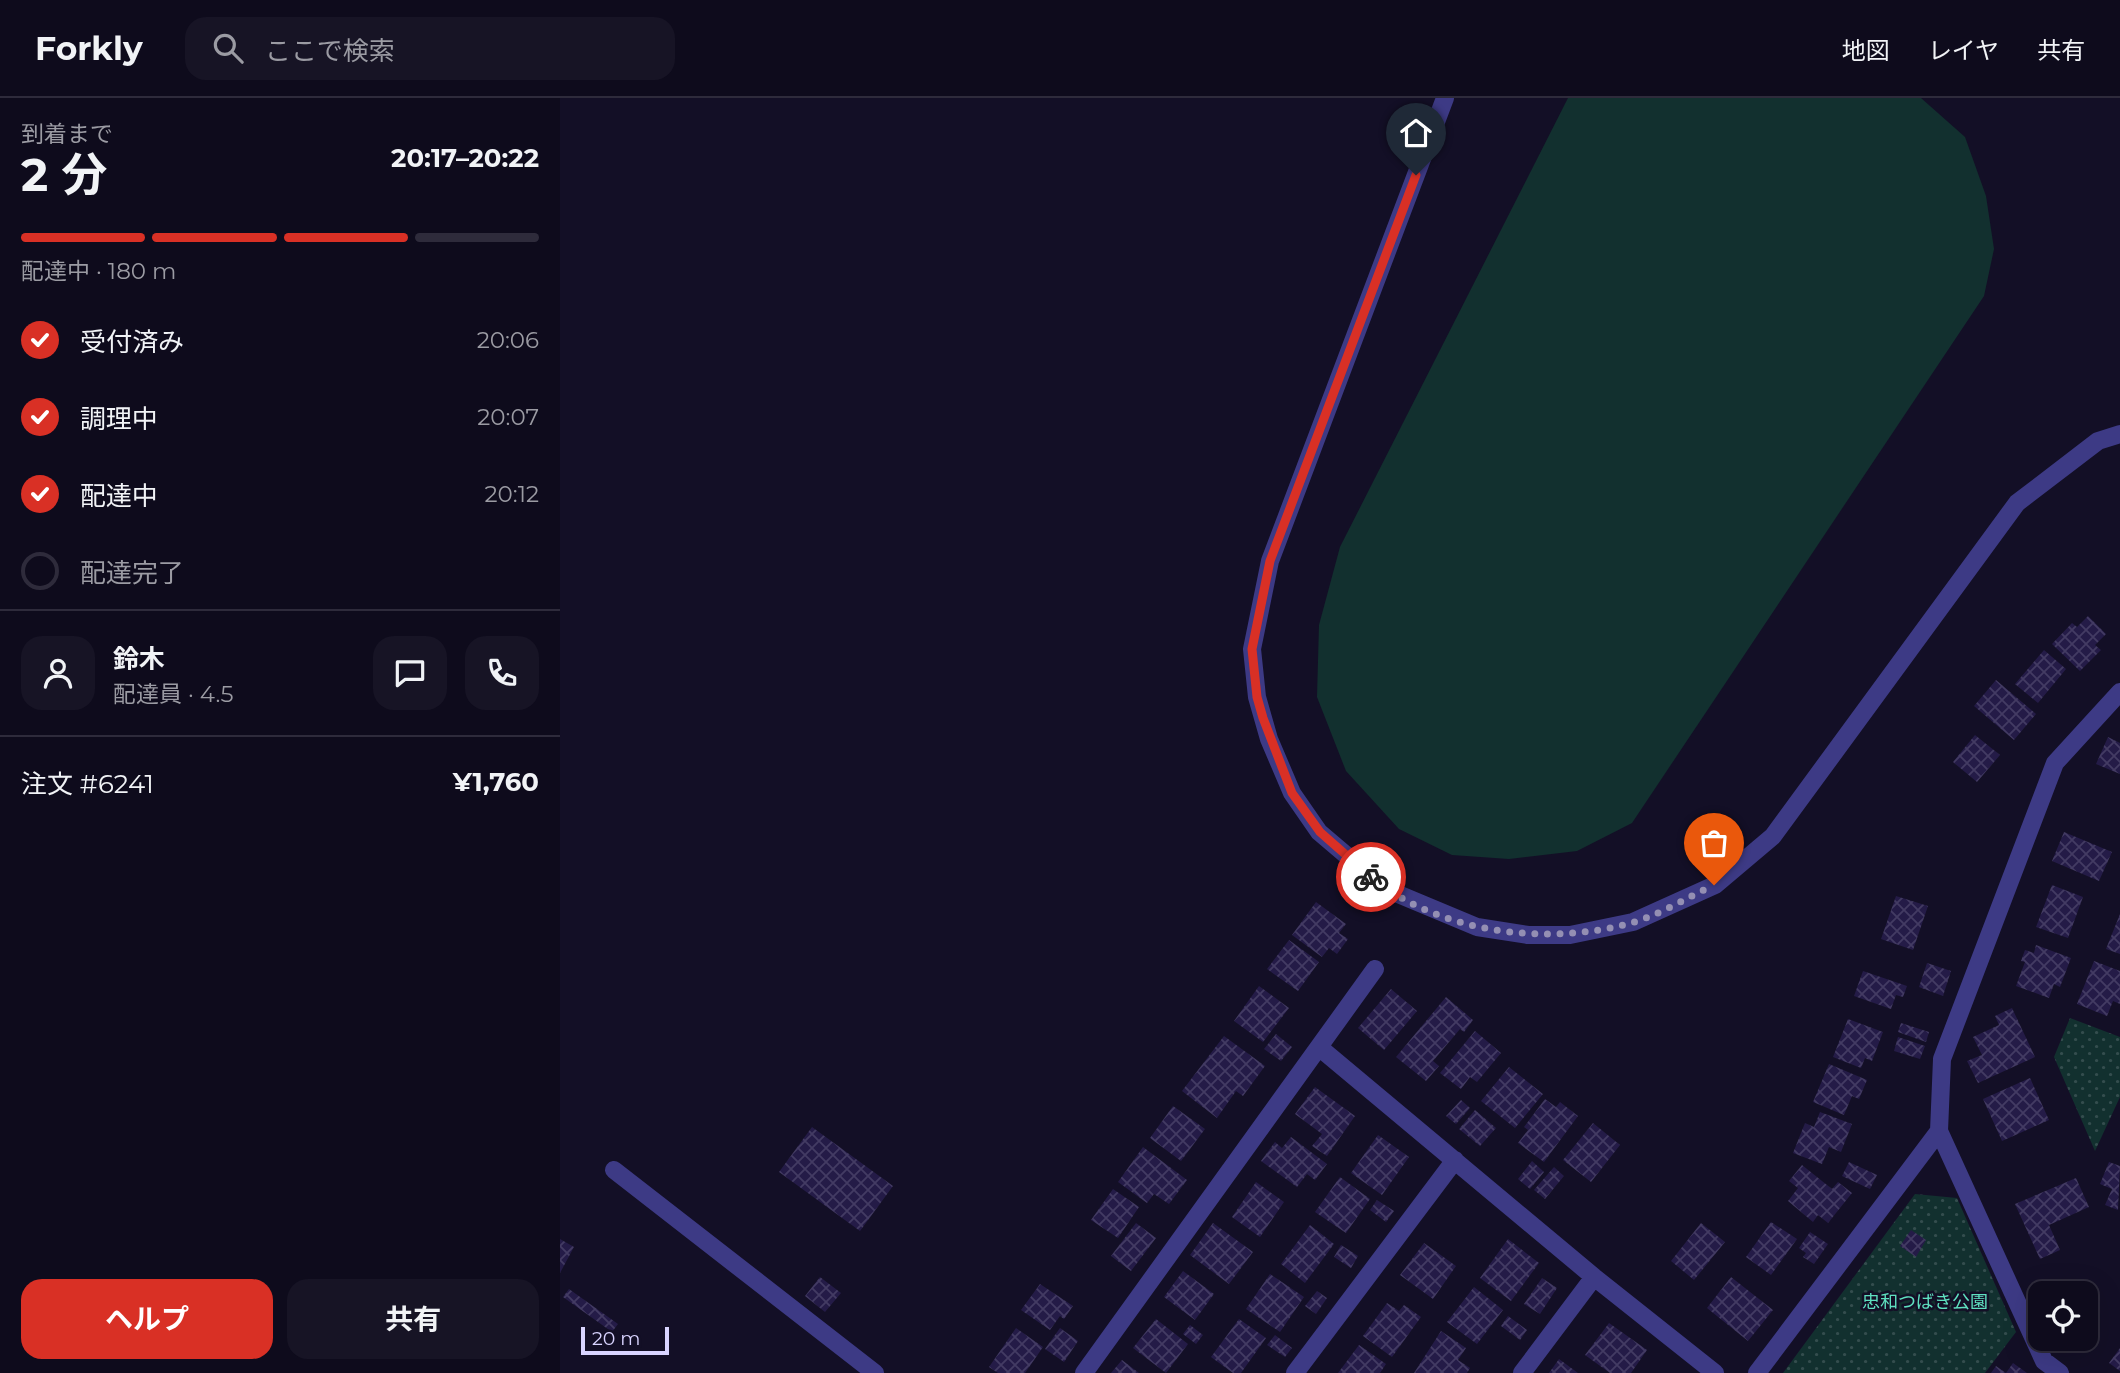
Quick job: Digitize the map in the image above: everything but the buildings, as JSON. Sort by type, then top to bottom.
[{"type":"street","points":[[1445,98],[1270,561],[1252,649],[1257,697],[1292,793],[1320,832],[1386,889],[1477,927],[1528,935],[1570,935],[1633,922],[1714,885],[1773,836],[2017,503],[2098,442],[2120,434]]},
{"type":"street","points":[[2060,1373],[2044,1361],[1940,1131],[1942,1059],[2055,763],[2120,692]]},
{"type":"street","points":[[1084,1373],[1375,969]]},
{"type":"street","points":[[1320,1048],[1594,1277],[1715,1373]]},
{"type":"street","points":[[1757,1373],[1940,1131]]},
{"type":"street","points":[[1295,1373],[1455,1160]]},
{"type":"street","points":[[614,1170],[875,1373]]},
{"type":"street","points":[[1522,1373],[1594,1277]]},
{"type":"green space","points":[[1568,98],[1921,98],[1965,137],[1986,196],[1994,249],[1984,296],[1632,823],[1577,851],[1509,859],[1452,855],[1399,829],[1346,771],[1317,697],[1319,625],[1340,547]]},
{"type":"green space","points":[[2070,1018],[2120,1037],[2120,1097],[2095,1151],[2054,1057]]},
{"type":"green space","name":"忠和つばき公園","points":[[1915,1194],[1957,1198],[2016,1332],[1985,1373],[1783,1373]]},
{"type":"way so far","points":[[1371,877],[1386,889],[1477,927],[1528,935],[1570,935],[1633,922],[1714,885]]},
{"type":"route","points":[[1371,877],[1320,832],[1292,793],[1269,739],[1257,697],[1252,649],[1270,561],[1416,175]]}]
